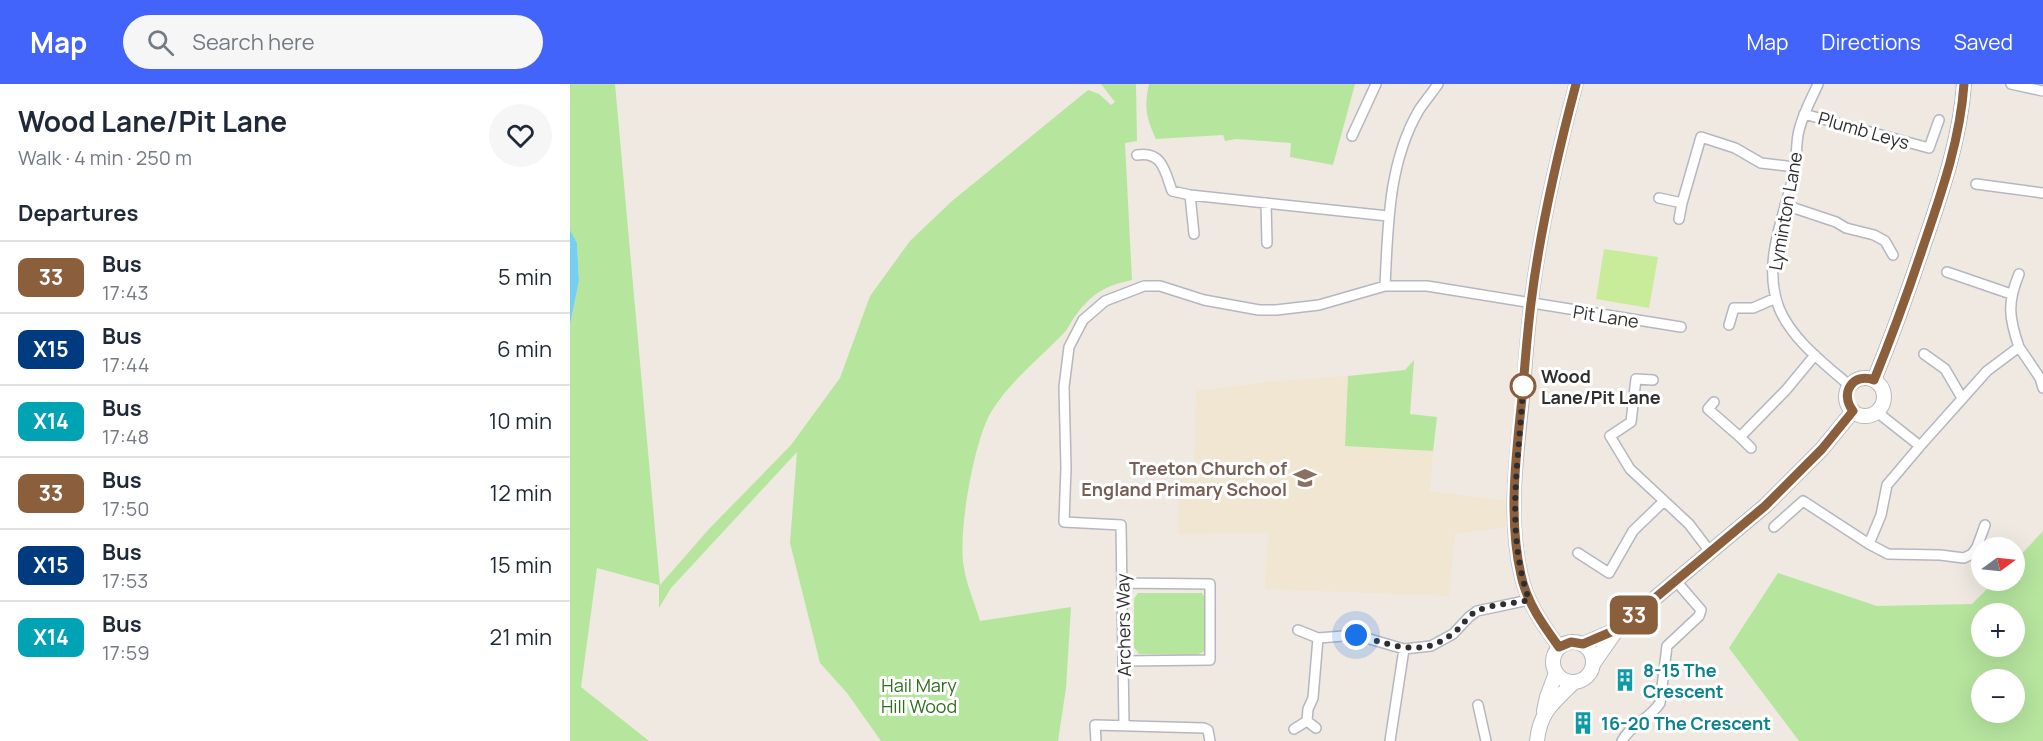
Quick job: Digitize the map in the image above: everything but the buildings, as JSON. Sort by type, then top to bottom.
[{"type":"main road","points":[[1874,380],[1903,308],[1940,200],[1955,145],[1964,84]]},
{"type":"main road","points":[[1863,378],[1880,384],[1884,396],[1883,403],[1877,412],[1867,416],[1853,411],[1847,403],[1846,396],[1850,386],[1854,381],[1863,378]]},
{"type":"main road","points":[[1537,741],[1539,724],[1543,716],[1556,699],[1574,682],[1587,677],[1593,664],[1618,629],[1765,506],[1822,449],[1853,411]]},
{"type":"main road","points":[[1574,682],[1561,678],[1556,673],[1553,660],[1559,647],[1571,642],[1583,644],[1618,629]]},
{"type":"main road","points":[[1583,644],[1591,653],[1593,664]]},
{"type":"main road","points":[[1543,716],[1556,673]]},
{"type":"street","points":[[1352,136],[1376,84]]},
{"type":"street","points":[[1385,286],[1388,216],[1394,179],[1401,153],[1419,110],[1438,84]]},
{"type":"street","points":[[1559,647],[1542,625],[1521,578],[1514,516],[1518,441],[1531,303],[1552,180],[1576,84]]},
{"type":"street","name":"Lyminton Lane","points":[[1818,84],[1804,114],[1798,135],[1795,167],[1773,260],[1776,298],[1780,310],[1796,335],[1850,386]]},
{"type":"street","points":[[2011,84],[2043,91]]},
{"type":"street","name":"Plumb Leys","points":[[1804,114],[1929,148],[1939,120]]},
{"type":"street","points":[[1679,219],[1701,137],[1735,148],[1761,163],[1795,167]]},
{"type":"street","points":[[1137,155],[1146,154],[1157,158],[1172,191],[1190,195],[1388,216]]},
{"type":"street","points":[[1976,184],[2043,193]]},
{"type":"street","points":[[1190,195],[1194,234]]},
{"type":"street","points":[[1659,198],[1682,204]]},
{"type":"street","points":[[1266,203],[1267,243]]},
{"type":"street","points":[[1785,205],[1836,222],[1846,228],[1874,235],[1885,241],[1893,255]]},
{"type":"street","points":[[1947,272],[2011,294]]},
{"type":"street","points":[[2019,274],[2011,294],[2012,327],[2019,347],[2040,378],[2043,388]]},
{"type":"street","name":"Pit Lane","points":[[1121,525],[1064,522],[1066,468],[1064,387],[1068,347],[1083,320],[1105,301],[1144,286],[1160,286],[1204,300],[1259,310],[1276,310],[1319,305],[1385,286],[1427,286],[1582,313],[1681,327]]},
{"type":"street","points":[[1729,325],[1734,308],[1753,308],[1776,298]]},
{"type":"street","points":[[1869,544],[1881,515],[1887,485],[1987,371],[2019,347]]},
{"type":"street","points":[[1924,354],[1945,369],[1962,398]]},
{"type":"street","points":[[1740,437],[1786,390],[1815,355]]},
{"type":"street","points":[[1653,380],[1636,379],[1631,422],[1610,436],[1630,468],[1689,524],[1711,553]]},
{"type":"street","points":[[1714,402],[1708,409],[1750,448]]},
{"type":"street","points":[[1877,412],[1920,446]]},
{"type":"street","points":[[1578,553],[1609,573],[1633,531],[1664,501]]},
{"type":"street","points":[[1774,527],[1803,501],[1888,554],[1964,558],[1972,554],[1977,547],[1985,525]]},
{"type":"street","name":"Archers Way","points":[[1121,525],[1124,726]]},
{"type":"street","points":[[1622,741],[1625,734],[1656,709],[1659,703],[1667,646],[1699,616],[1701,610],[1676,581]]},
{"type":"street","points":[[1122,583],[1210,584],[1210,660],[1124,661]]},
{"type":"street","points":[[1298,630],[1318,638],[1356,635],[1404,649],[1431,646],[1454,634],[1469,616],[1477,611],[1529,600]]},
{"type":"street","points":[[1307,721],[1308,709],[1313,698],[1318,638]]},
{"type":"street","points":[[1390,741],[1404,649]]},
{"type":"street","points":[[1478,705],[1486,741]]},
{"type":"street","points":[[1307,721],[1316,728]]},
{"type":"street","points":[[1294,729],[1307,721]]},
{"type":"street","points":[[1095,741],[1095,725],[1204,728],[1210,734],[1210,741]]},
{"type":"shaded area","name":"Treeton Church of England Primary School","points":[[1348,376],[1345,446],[1433,451],[1430,491],[1506,501],[1506,527],[1455,534],[1449,596],[1265,589],[1268,533],[1178,534],[1178,465],[1194,462],[1196,391],[1267,382]]},
{"type":"green space","name":"Hail Mary Hill Wood","points":[[570,84],[615,84],[660,585],[709,529],[791,445],[840,378],[870,296],[910,241],[952,201],[1088,90],[1099,94],[1111,105],[1115,102],[1101,84],[1136,84],[1137,141],[1125,143],[1132,280],[1113,285],[1091,298],[1064,332],[1016,380],[991,412],[973,465],[965,512],[962,553],[964,568],[980,621],[1071,607],[1066,688],[1058,741],[881,741],[847,693],[820,663],[790,543],[797,452],[671,588],[659,608],[659,585],[597,568],[581,687],[649,741],[570,741],[570,325],[579,281],[577,243],[570,230]]},
{"type":"green space","points":[[1149,84],[1355,84],[1333,165],[1290,157],[1291,143],[1236,139],[1225,141],[1223,135],[1156,139],[1147,112]]},
{"type":"green space","points":[[1604,249],[1658,257],[1649,308],[1596,299]]},
{"type":"green space","points":[[1414,360],[1410,414],[1437,417],[1433,451],[1345,446],[1348,376],[1405,370]]},
{"type":"green space","points":[[2043,531],[2043,741],[1799,741],[1729,648],[1778,573],[1877,606],[1971,604],[1971,657],[2025,657],[2025,603],[1973,603],[1985,591],[2025,591],[2025,550]]},
{"type":"green space","points":[[1138,593],[1202,593],[1206,599],[1205,651],[1197,655],[1139,654],[1134,647],[1134,599]]},
{"type":"water","points":[[570,230],[577,243],[579,281],[570,325]]},
{"type":"bus line","name":"33","points":[[1576,84],[1552,180],[1531,303],[1518,441],[1514,516],[1521,578],[1542,625],[1559,647],[1571,642],[1583,644],[1618,629],[1765,506],[1822,449],[1853,411],[1847,403],[1847,393],[1854,381],[1863,378],[1874,380],[1903,308],[1940,200],[1961,117],[1964,84]]},
{"type":"place","name":"Wood Lane/Pit Lane","points":[[1523,386]]},
{"type":"place","name":"Treeton Church of England Primary School","points":[[1305,478]]},
{"type":"place","name":"8-15 The Crescent","points":[[1625,680]]},
{"type":"place","name":"16-20 The Crescent","points":[[1583,723]]},
{"type":"route","points":[[1356,635],[1404,649],[1431,646],[1454,634],[1469,616],[1477,611],[1529,600],[1521,578],[1517,556],[1514,516],[1523,386]]}]
